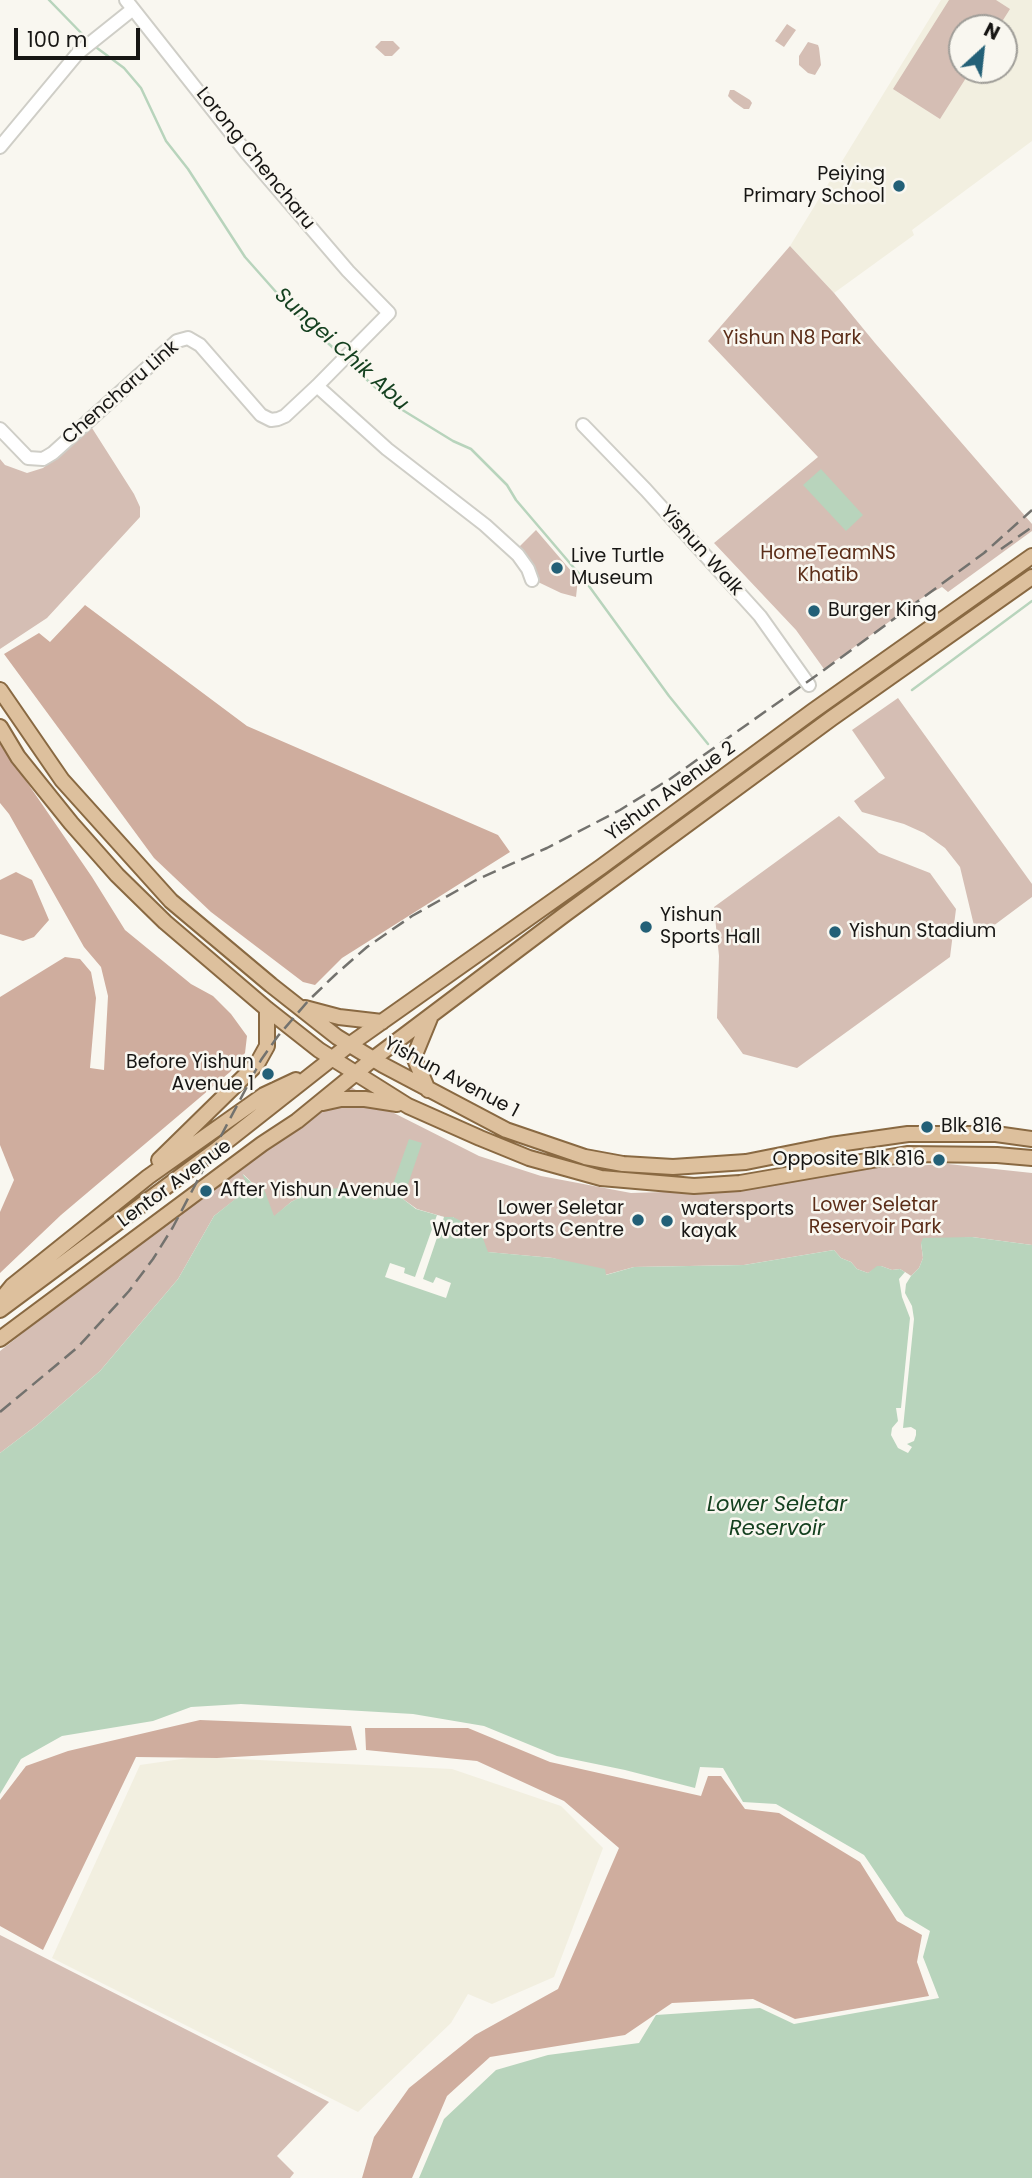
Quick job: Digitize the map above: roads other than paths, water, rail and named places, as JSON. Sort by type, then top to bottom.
[{"type":"main road","name":"Yishun Avenue 2","points":[[331,1058],[1032,556]]},
{"type":"main road","name":"Yishun Avenue 2","points":[[373,1059],[832,718],[1032,577]]},
{"type":"main road","name":"Yishun Avenue 1","points":[[0,690],[62,780],[171,901],[349,1045],[470,1113],[524,1136],[585,1157],[623,1164],[673,1167],[746,1162],[831,1145],[908,1134],[996,1134],[1032,1139]]},
{"type":"main road","name":"Yishun Avenue 1","points":[[0,727],[26,766],[117,875],[165,922],[267,1009],[331,1058],[408,1106],[529,1158],[601,1178],[694,1186],[740,1183],[907,1154],[1032,1158]]},
{"type":"main road","points":[[300,1007],[339,1017],[382,1022]]},
{"type":"main road","points":[[110,1207],[257,1064],[267,1046],[267,1009]]},
{"type":"main road","points":[[428,1090],[414,1057],[431,1014]]},
{"type":"main road","name":"Lentor Avenue","points":[[0,1310],[195,1166],[331,1058]]},
{"type":"main road","name":"Lentor Avenue","points":[[0,1339],[319,1104],[373,1059]]},
{"type":"main road","points":[[0,1301],[12,1286],[148,1177],[270,1091],[313,1072]]},
{"type":"main road","points":[[319,1104],[341,1099],[365,1099],[408,1106]]},
{"type":"main road","points":[[524,1136],[514,1138],[511,1144],[512,1148],[529,1158]]},
{"type":"street","points":[[0,147],[82,49],[130,4]]},
{"type":"street","name":"Lorong Chencharu","points":[[130,4],[246,152],[348,271],[389,313]]},
{"type":"street","name":"Chencharu Link","points":[[0,429],[28,458],[43,458],[53,453],[182,339],[188,338],[200,345],[266,418],[278,419],[285,416],[317,386],[389,313]]},
{"type":"street","points":[[317,386],[387,449],[477,519],[518,555],[532,580]]},
{"type":"street","name":"Yishun Walk","points":[[583,425],[646,490],[760,617],[809,685]]},
{"type":"water","points":[[821,469],[863,515],[846,531],[803,485]]},
{"type":"water","name":"Lower Seletar Reservoir","points":[[409,1139],[422,1143],[403,1199],[416,1209],[453,1217],[465,1223],[481,1233],[488,1252],[553,1258],[605,1269],[606,1275],[634,1267],[744,1265],[834,1250],[857,1269],[868,1273],[881,1266],[892,1270],[900,1269],[911,1276],[919,1268],[923,1258],[923,1238],[972,1237],[1032,1245],[1032,2178],[419,2178],[444,2119],[496,2070],[548,2055],[639,2043],[656,2015],[760,2008],[794,2024],[939,1998],[923,1957],[930,1931],[905,1916],[864,1855],[776,1804],[743,1802],[723,1768],[700,1767],[695,1788],[557,1756],[484,1726],[413,1714],[241,1704],[191,1707],[153,1721],[62,1736],[21,1759],[0,1794],[0,1453],[100,1371],[178,1279],[214,1216],[249,1188],[242,1174],[258,1188],[264,1189],[274,1216],[308,1193],[329,1189],[351,1187],[361,1196],[376,1200],[392,1187]]},
{"type":"waterway","name":"Sungei Chik Abu","points":[[49,0],[88,40]]},
{"type":"waterway","name":"Sungei Chik Abu","points":[[93,45],[124,68],[141,88],[166,141],[188,169],[245,257],[292,310],[342,356]]},
{"type":"waterway","name":"Sungei Chik Abu","points":[[346,361],[396,406],[471,449],[507,485],[516,500],[586,582],[669,696],[708,744]]},
{"type":"waterway","points":[[912,690],[1032,601]]},
{"type":"railway","points":[[0,1412],[78,1347],[129,1291],[173,1227],[261,1060],[309,1000],[367,947],[412,916],[476,880],[547,848],[620,810],[670,779],[984,553],[1032,510]]},
{"type":"railway","points":[[1001,549],[1032,527]]},
{"type":"place","name":"Peiying Primary School","points":[[899,186]]},
{"type":"place","name":"Live Turtle Museum","points":[[557,568]]},
{"type":"place","name":"Burger King","points":[[814,611]]},
{"type":"place","name":"Yishun Sports Hall","points":[[646,927]]},
{"type":"place","name":"Yishun Stadium","points":[[835,932]]},
{"type":"place","name":"Before Yishun Avenue 1","points":[[268,1074]]},
{"type":"place","name":"Blk 816","points":[[927,1127]]},
{"type":"place","name":"Opposite Blk 816","points":[[939,1160]]},
{"type":"place","name":"After Yishun Avenue 1","points":[[206,1191]]},
{"type":"place","name":"Lower Seletar Water Sports Centre","points":[[638,1220]]},
{"type":"place","name":"watersports kayak","points":[[667,1221]]},
{"type":"park label","name":"Yishun N8 Park","points":[[792,339]]},
{"type":"park label","name":"HomeTeamNS Khatib","points":[[828,565]]},
{"type":"park label","name":"Lower Seletar Reservoir Park","points":[[875,1217]]}]
